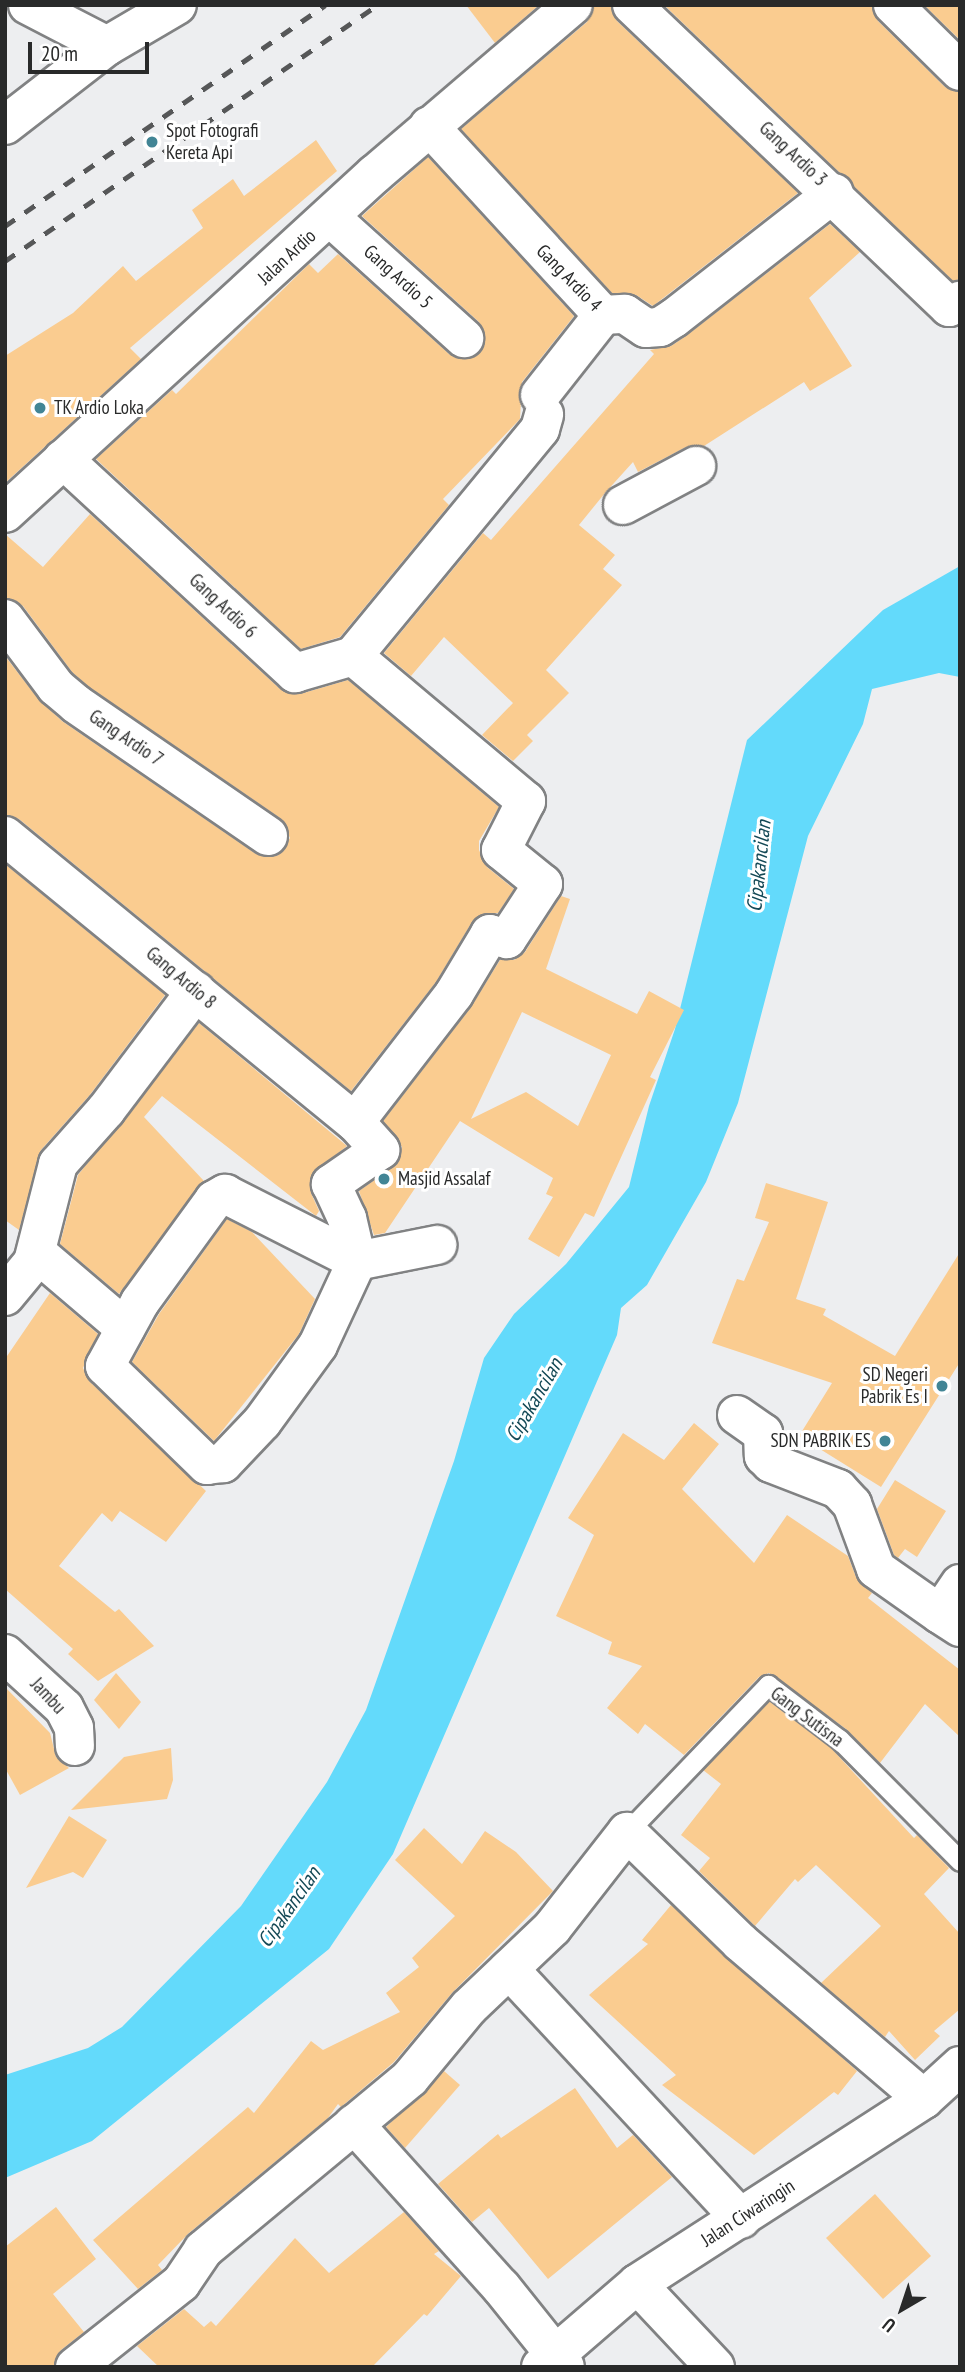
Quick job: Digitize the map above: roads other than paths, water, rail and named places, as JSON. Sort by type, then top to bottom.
[{"type":"street","points":[[28,5],[107,46]]},
{"type":"street","points":[[5,125],[107,46],[177,5]]},
{"type":"street","name":"Jalan Ardio","points":[[5,513],[429,126],[573,5]]},
{"type":"street","name":"Gang Ardio 3","points":[[632,5],[955,304]]},
{"type":"street","points":[[892,5],[960,71]]},
{"type":"street","name":"Gang Ardio 4","points":[[429,126],[603,315],[618,312],[646,328],[660,327],[834,193]]},
{"type":"street","name":"Gang Ardio 5","points":[[330,217],[464,338]]},
{"type":"street","points":[[355,1122],[454,994],[490,934],[507,939],[543,884],[501,850],[526,801],[353,656],[540,429],[542,405],[603,315]]},
{"type":"street","name":"Gang Ardio 6","points":[[63,459],[295,673],[353,656]]},
{"type":"street","points":[[623,505],[696,466]]},
{"type":"street","name":"Gang Ardio 7","points":[[5,619],[16,627],[56,687],[76,704],[268,836]]},
{"type":"street","name":"Gang Ardio 8","points":[[5,836],[355,1122],[380,1150],[331,1184],[347,1218],[357,1262]]},
{"type":"street","points":[[5,1296],[37,1253],[58,1164],[106,1110],[196,991]]},
{"type":"street","points":[[357,1262],[318,1345],[262,1422],[215,1466],[207,1465],[108,1370],[106,1359],[125,1328],[214,1200],[225,1194],[357,1262],[437,1245]]},
{"type":"street","points":[[37,1253],[125,1328]]},
{"type":"street","points":[[737,1415],[763,1433],[764,1456],[771,1463],[811,1475],[838,1489],[852,1504],[876,1569],[953,1609]]},
{"type":"street","name":"Jambu","points":[[5,1654],[64,1708],[74,1728],[75,1746]]},
{"type":"street","points":[[75,2367],[181,2283],[203,2250],[410,2078],[432,2046],[552,1928],[627,1832],[740,1942],[924,2099]]},
{"type":"street","points":[[509,1969],[741,2219]]},
{"type":"street","name":"Jalan Ciwaringin","points":[[555,2362],[637,2284],[924,2099],[960,2066]]},
{"type":"street","points":[[354,2124],[555,2362]]},
{"type":"street","points":[[637,2284],[715,2367]]},
{"type":"lane","name":"Gang Sutisna","points":[[627,1832],[768,1685],[839,1738],[960,1861]]},
{"type":"water","name":"Cipakancilan","points":[[960,566],[960,677],[939,673],[872,689],[863,724],[808,836],[738,1103],[706,1182],[647,1285],[621,1308],[617,1335],[393,1854],[329,1949],[92,2141],[5,2178],[5,2075],[88,2048],[122,2027],[241,1906],[327,1782],[366,1710],[454,1461],[484,1358],[514,1314],[566,1264],[629,1187],[649,1106],[675,1029],[747,740],[883,610]]},
{"type":"railway","points":[[5,226],[325,5]]},
{"type":"railway","points":[[5,261],[377,5]]},
{"type":"place","name":"Spot Fotografi Kereta Api","points":[[152,142]]},
{"type":"place","name":"TK Ardio Loka","points":[[40,408]]},
{"type":"place","name":"Masjid Assalaf","points":[[384,1179]]},
{"type":"place","name":"SD Negeri Pabrik Es I","points":[[942,1386]]},
{"type":"place","name":"SDN PABRIK ES","points":[[885,1441]]}]
